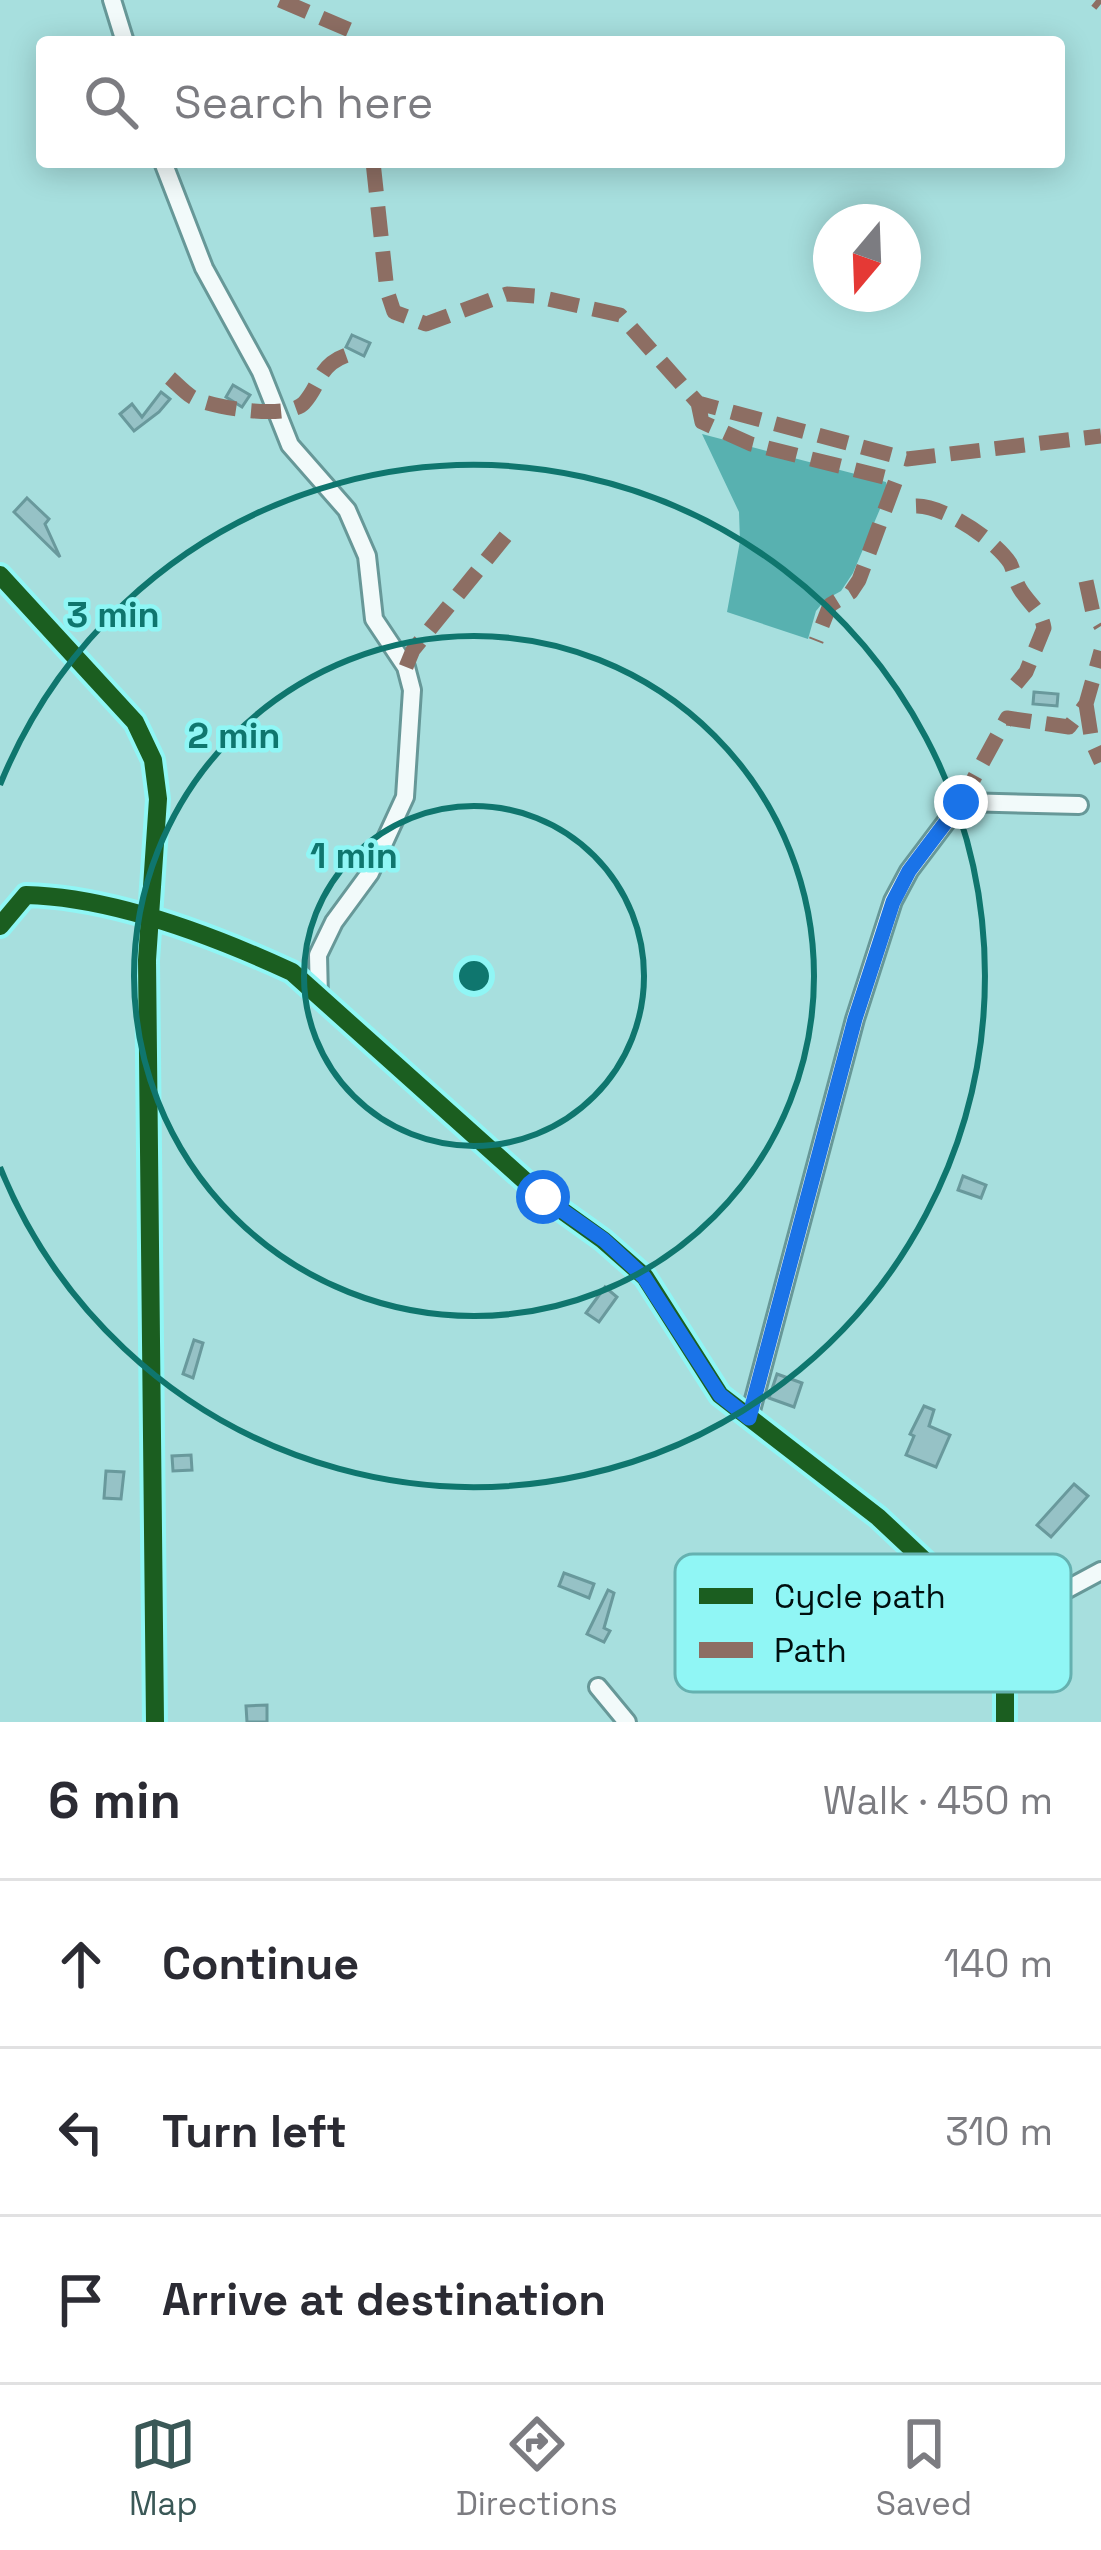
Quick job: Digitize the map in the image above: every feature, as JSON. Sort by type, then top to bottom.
[{"type":"street","points":[[112,0],[123,36]]},
{"type":"street","points":[[165,168],[204,268],[261,372],[290,445],[347,511],[367,556],[374,619],[406,667],[412,690],[404,797],[370,873],[334,922],[318,955],[319,998]]},
{"type":"street","points":[[0,574],[135,722],[153,760],[158,799],[147,983],[155,1722]]},
{"type":"street","points":[[749,1418],[855,1019],[901,886],[961,802],[1079,805]]},
{"type":"street","points":[[0,926],[26,895],[62,896],[152,920],[260,957],[292,973],[543,1197],[604,1240],[644,1277],[720,1395],[878,1516],[918,1554]]},
{"type":"street","points":[[1071,1587],[1101,1571]]},
{"type":"street","points":[[598,1687],[627,1722]]},
{"type":"water","points":[[702,434],[886,482],[888,490],[853,573],[841,591],[816,611],[808,639],[727,612],[740,541],[739,512]]},
{"type":"building","points":[[352,335],[370,343],[364,356],[346,347]]},
{"type":"building","points":[[233,385],[250,395],[242,407],[226,397]]},
{"type":"building","points":[[161,392],[170,399],[134,431],[120,414],[132,404],[142,417]]},
{"type":"building","points":[[27,498],[49,519],[45,524],[60,557],[14,512]]},
{"type":"building","points":[[1034,692],[1058,694],[1057,706],[1033,704]]},
{"type":"building","points":[[963,1176],[986,1185],[981,1198],[958,1190]]},
{"type":"building","points":[[605,1287],[617,1297],[599,1322],[586,1313]]},
{"type":"building","points":[[194,1340],[203,1343],[193,1378],[183,1374]]},
{"type":"building","points":[[777,1374],[802,1383],[794,1407],[769,1398]]},
{"type":"building","points":[[924,1406],[934,1410],[929,1426],[950,1435],[936,1467],[906,1455]]},
{"type":"building","points":[[191,1455],[192,1470],[173,1471],[172,1456]]},
{"type":"building","points":[[106,1471],[124,1472],[121,1499],[104,1498]]},
{"type":"building","points":[[1074,1484],[1088,1496],[1051,1537],[1037,1525]]},
{"type":"building","points":[[564,1573],[594,1584],[589,1598],[559,1586]]},
{"type":"building","points":[[608,1590],[614,1593],[604,1628],[610,1631],[604,1642],[587,1634]]},
{"type":"building","points":[[267,1705],[267,1722],[247,1722],[246,1706]]},
{"type":"marked path","points":[[280,0],[359,36]]},
{"type":"marked path","points":[[1096,0],[1101,4]]},
{"type":"marked path","points":[[374,168],[387,291],[394,312],[426,324],[507,294],[620,315],[698,403],[907,459],[1101,436]]},
{"type":"marked path","points":[[170,378],[202,401],[282,411],[304,403],[325,370],[347,355]]},
{"type":"marked path","points":[[698,403],[702,422],[751,444],[896,480],[859,580],[851,592],[830,605],[816,641]]},
{"type":"marked path","points":[[916,506],[954,518],[993,544],[1010,563],[1020,589],[1040,616],[1044,628],[1016,684]]},
{"type":"marked path","points":[[406,667],[413,650],[513,527]]},
{"type":"marked path","points":[[1086,581],[1101,626]]},
{"type":"marked path","points":[[961,802],[1007,718],[1069,727],[1086,704],[1101,651]]},
{"type":"marked path","points":[[1086,704],[1092,742],[1101,762]]},
{"type":"cycle path","points":[[0,575],[135,722],[153,760],[158,799],[147,960],[155,1722]]},
{"type":"cycle path","points":[[0,926],[26,895],[59,897],[162,921],[292,972],[543,1197],[645,1277],[720,1395],[878,1517],[917,1554]]},
{"type":"cycle path","points":[[1005,1692],[1005,1722]]},
{"type":"route","points":[[543,1197],[604,1240],[644,1277],[720,1395],[749,1418],[855,1019],[893,902],[909,871],[961,802]]}]
